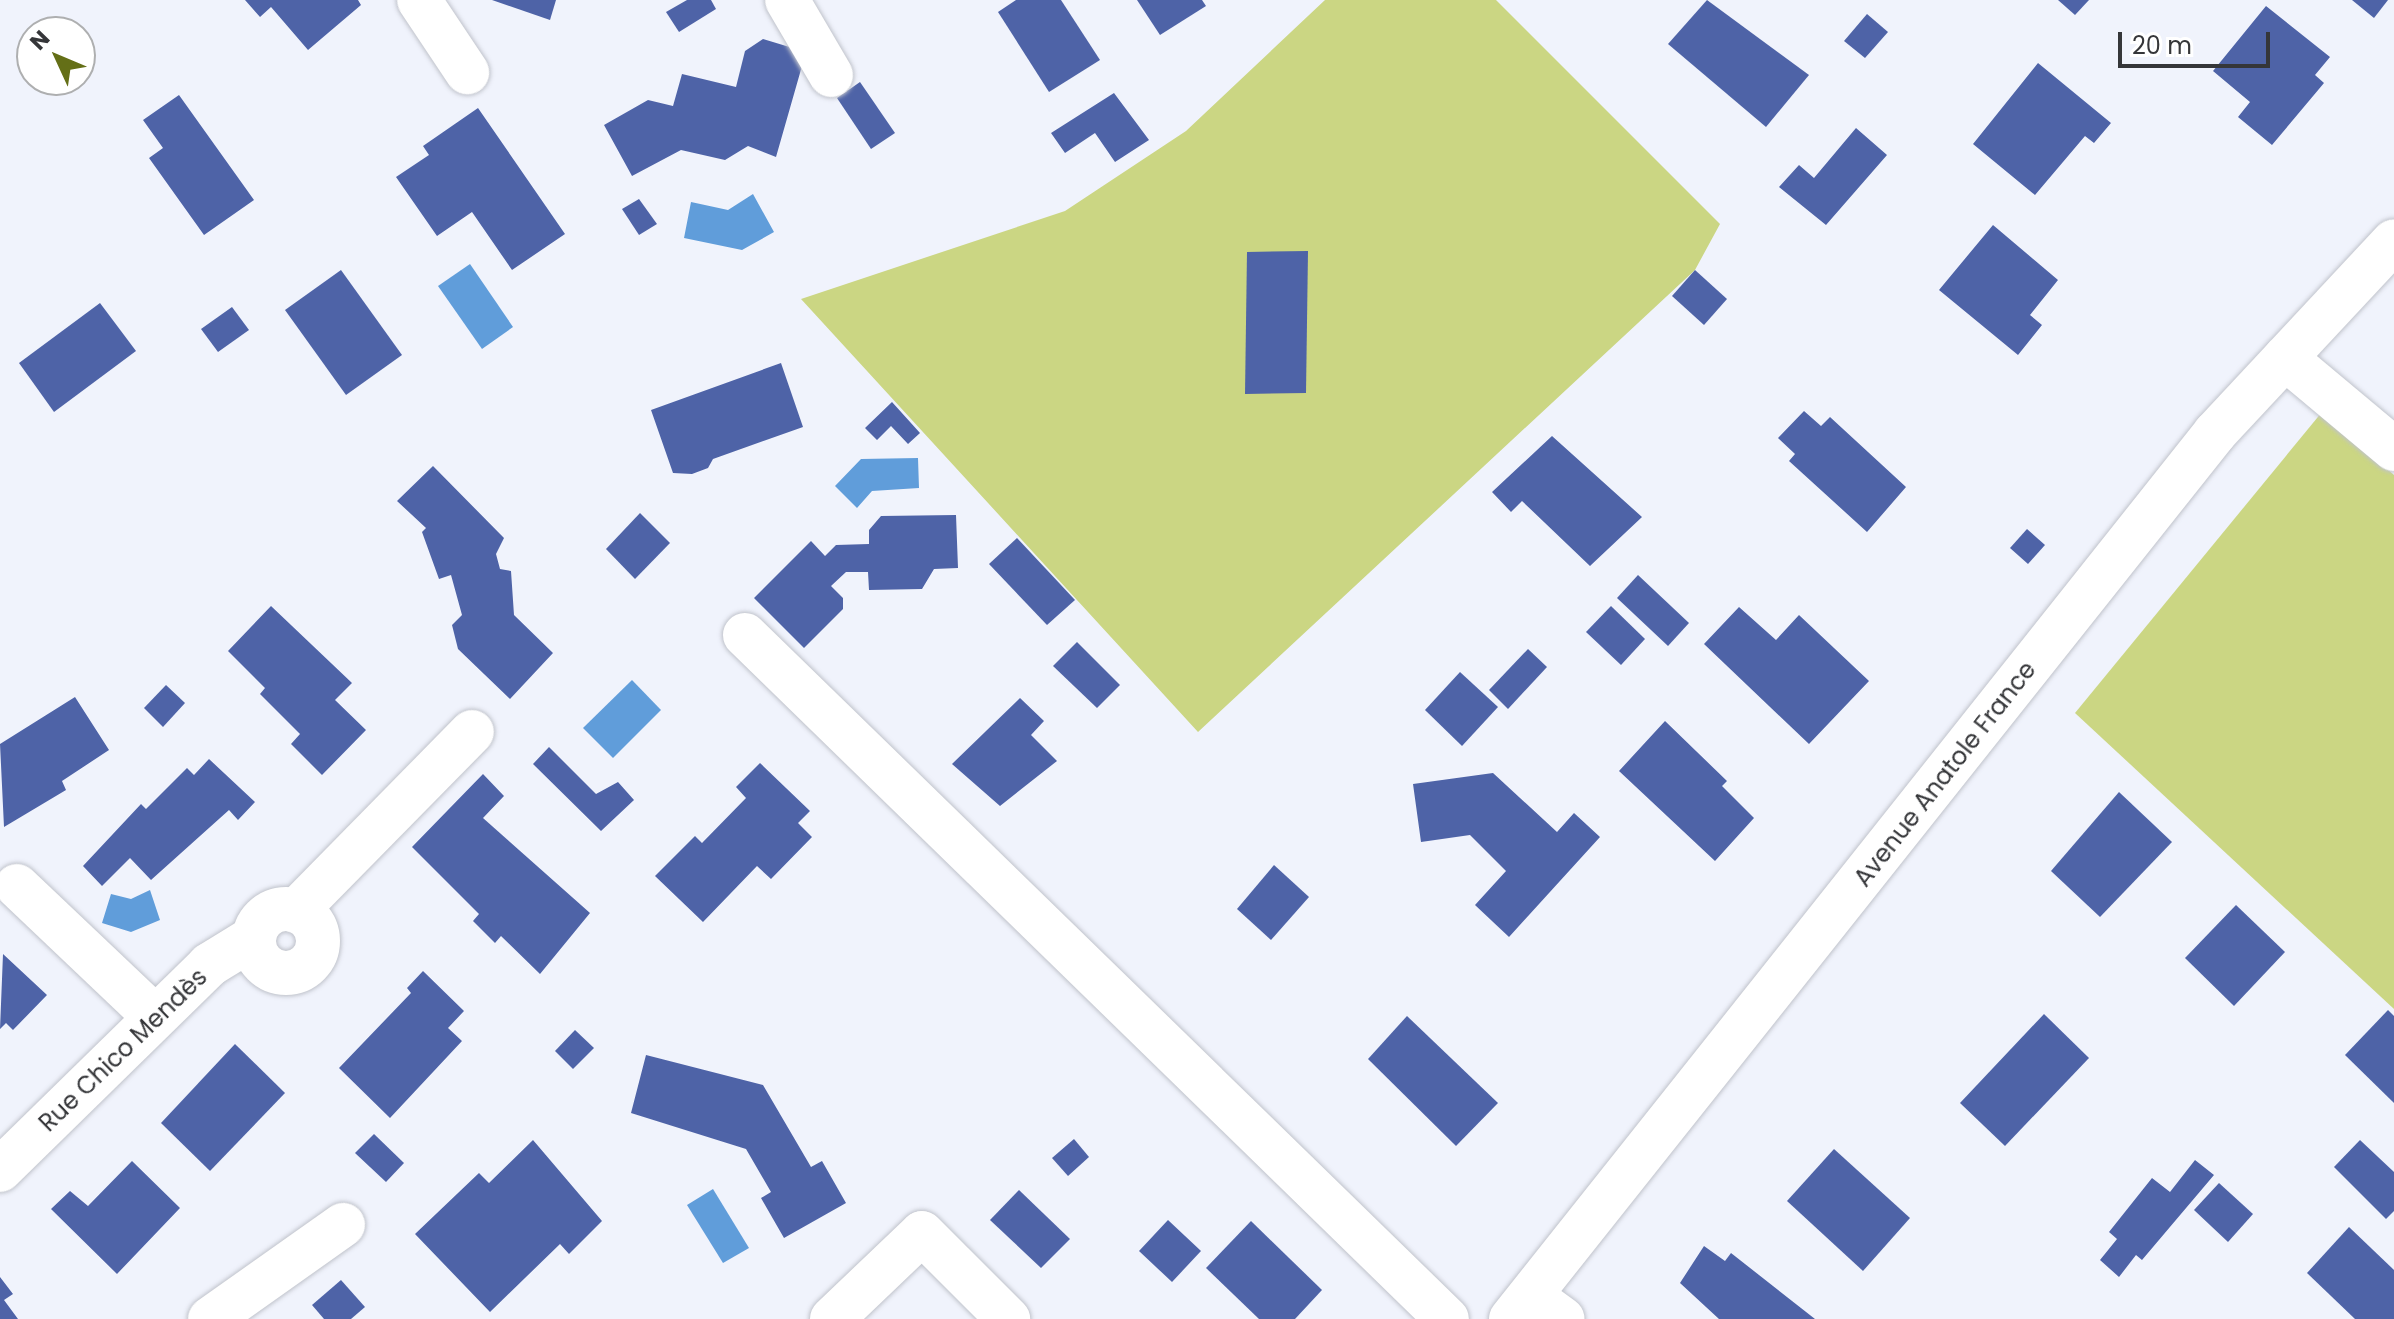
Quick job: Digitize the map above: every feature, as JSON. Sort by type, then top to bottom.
[{"type":"street","points":[[419,0],[467,72]]},
{"type":"street","points":[[787,0],[831,75]]},
{"type":"street","name":"Avenue Anatole France","points":[[1535,1311],[2215,433],[2394,241]]},
{"type":"street","points":[[2285,358],[2394,449]]},
{"type":"street","points":[[745,635],[1447,1319]]},
{"type":"street","name":"Rue Chico Mendès","points":[[0,1170],[209,965],[253,938],[269,913],[296,911],[472,732]]},
{"type":"street","points":[[17,886],[155,1017]]},
{"type":"street","points":[[210,1319],[343,1225]]},
{"type":"street","points":[[832,1319],[922,1233],[1008,1319]]},
{"type":"green space","points":[[1325,0],[1496,0],[1720,224],[1695,270],[1198,732],[801,299],[1065,211],[1186,131]]},
{"type":"green space","points":[[2322,412],[2394,475],[2394,1009],[2075,713]]},
{"type":"water","points":[[753,194],[774,232],[742,250],[684,238],[691,202],[728,210]]},
{"type":"water","points":[[470,264],[513,327],[482,349],[438,286]]},
{"type":"water","points":[[918,458],[919,488],[872,491],[857,508],[835,486],[861,459]]},
{"type":"water","points":[[632,680],[661,710],[613,758],[583,728]]},
{"type":"water","points":[[150,890],[160,920],[131,932],[102,923],[111,894],[131,899]]},
{"type":"water","points":[[713,1189],[749,1248],[723,1263],[687,1205]]},
{"type":"building","points":[[245,0],[358,0],[361,5],[308,50],[271,7],[260,17]]},
{"type":"building","points":[[492,0],[556,0],[550,20]]},
{"type":"building","points":[[687,0],[711,0],[716,9],[679,32],[666,12]]},
{"type":"building","points":[[1016,0],[1061,0],[1100,60],[1049,92],[998,12]]},
{"type":"building","points":[[1137,0],[1202,0],[1206,6],[1160,35]]},
{"type":"building","points":[[1707,0],[1809,75],[1766,127],[1668,44]]},
{"type":"building","points":[[2058,0],[2089,0],[2075,15]]},
{"type":"building","points":[[2352,0],[2388,0],[2374,18]]},
{"type":"building","points":[[2266,6],[2330,57],[2315,75],[2324,83],[2272,145],[2238,117],[2250,102],[2213,71]]},
{"type":"building","points":[[1867,14],[1888,32],[1865,58],[1844,41]]},
{"type":"building","points":[[763,39],[806,52],[776,157],[748,146],[725,160],[681,150],[632,176],[604,125],[648,100],[673,106],[682,74],[736,87],[745,51]]},
{"type":"building","points":[[2038,63],[2111,123],[2094,143],[2085,136],[2035,195],[1973,144]]},
{"type":"building","points":[[860,82],[895,133],[871,149],[837,98]]},
{"type":"building","points":[[1114,93],[1149,140],[1115,162],[1095,133],[1065,153],[1051,133]]},
{"type":"building","points":[[179,95],[254,200],[204,235],[149,158],[163,148],[143,120]]},
{"type":"building","points":[[478,108],[565,234],[512,270],[472,212],[437,236],[396,177],[429,155],[423,146]]},
{"type":"building","points":[[1856,128],[1887,155],[1826,225],[1779,187],[1799,165],[1814,178]]},
{"type":"building","points":[[639,199],[657,224],[639,235],[622,209]]},
{"type":"building","points":[[1993,225],[2058,280],[2030,315],[2042,325],[2018,355],[1939,290]]},
{"type":"building","points":[[1308,251],[1306,393],[1245,394],[1247,252]]},
{"type":"building","points":[[341,270],[402,355],[346,395],[285,310]]},
{"type":"building","points":[[1695,270],[1727,299],[1704,325],[1672,296]]},
{"type":"building","points":[[100,303],[136,351],[54,412],[19,363]]},
{"type":"building","points":[[232,307],[249,330],[218,352],[201,329]]},
{"type":"building","points":[[781,363],[803,427],[713,459],[708,468],[692,474],[673,473],[651,410]]},
{"type":"building","points":[[892,402],[920,433],[908,444],[891,426],[877,440],[865,428]]},
{"type":"building","points":[[1804,411],[1821,426],[1830,417],[1906,487],[1867,532],[1789,461],[1795,454],[1778,438]]},
{"type":"building","points":[[1552,436],[1642,517],[1590,566],[1522,501],[1511,512],[1492,492]]},
{"type":"building","points":[[433,466],[504,538],[496,554],[500,569],[511,571],[514,615],[553,653],[510,699],[458,649],[452,625],[462,615],[451,575],[439,579],[422,532],[426,528],[397,501]]},
{"type":"building","points":[[640,513],[670,543],[635,579],[606,549]]},
{"type":"building","points":[[956,515],[958,568],[934,569],[922,589],[869,590],[868,572],[846,572],[831,586],[843,598],[843,609],[804,648],[754,598],[811,541],[825,556],[836,545],[869,544],[869,530],[881,516]]},
{"type":"building","points":[[2027,529],[2045,545],[2028,564],[2010,548]]},
{"type":"building","points":[[1017,538],[1075,600],[1047,625],[989,564]]},
{"type":"building","points":[[1638,575],[1689,623],[1668,646],[1617,598]]},
{"type":"building","points":[[271,606],[352,683],[335,700],[366,730],[322,775],[291,744],[300,734],[260,694],[265,688],[228,651]]},
{"type":"building","points":[[1611,606],[1645,639],[1621,665],[1586,632]]},
{"type":"building","points":[[1739,607],[1776,640],[1799,615],[1869,681],[1809,744],[1704,644]]},
{"type":"building","points":[[1077,642],[1120,685],[1097,708],[1053,666]]},
{"type":"building","points":[[1528,649],[1547,667],[1508,709],[1489,690]]},
{"type":"building","points":[[1460,672],[1498,707],[1462,746],[1425,710]]},
{"type":"building","points":[[166,685],[185,703],[163,727],[144,708]]},
{"type":"building","points":[[75,697],[109,750],[62,781],[66,790],[4,827],[0,744]]},
{"type":"building","points":[[1020,698],[1044,721],[1031,735],[1057,761],[1000,806],[952,764]]},
{"type":"building","points":[[1665,721],[1727,781],[1722,786],[1754,818],[1715,861],[1619,771]]},
{"type":"building","points":[[549,747],[596,794],[618,782],[634,800],[601,831],[533,764]]},
{"type":"building","points":[[209,759],[255,802],[238,820],[229,810],[151,880],[130,858],[102,886],[83,866],[141,804],[146,809],[187,768],[194,775]]},
{"type":"building","points":[[760,763],[810,811],[798,823],[812,837],[771,879],[757,866],[703,922],[655,876],[695,836],[702,843],[746,798],[736,787]]},
{"type":"building","points":[[1493,773],[1557,832],[1574,813],[1600,837],[1509,937],[1475,905],[1506,871],[1470,835],[1421,842],[1413,784]]},
{"type":"building","points":[[483,774],[504,796],[483,818],[590,913],[540,974],[501,936],[495,943],[473,921],[479,914],[412,847]]},
{"type":"building","points":[[2119,792],[2172,842],[2100,917],[2051,871]]},
{"type":"building","points":[[1274,865],[1309,897],[1271,940],[1237,909]]},
{"type":"building","points":[[2236,905],[2285,952],[2234,1006],[2185,958]]},
{"type":"building","points":[[3,954],[47,995],[13,1030],[6,1023],[0,1029]]},
{"type":"building","points":[[423,971],[464,1011],[448,1028],[462,1041],[390,1118],[339,1068],[411,993],[407,988]]},
{"type":"building","points":[[2388,1010],[2394,1016],[2394,1103],[2345,1055]]},
{"type":"building","points":[[2044,1014],[2089,1058],[2005,1146],[1960,1103]]},
{"type":"building","points":[[1407,1016],[1498,1103],[1456,1146],[1368,1059]]},
{"type":"building","points":[[575,1030],[594,1048],[573,1069],[555,1051]]},
{"type":"building","points":[[235,1044],[285,1093],[210,1171],[161,1123]]},
{"type":"building","points":[[646,1055],[763,1085],[811,1167],[822,1161],[846,1203],[784,1238],[761,1198],[771,1192],[746,1149],[631,1113]]},
{"type":"building","points":[[374,1134],[404,1163],[386,1182],[355,1153]]},
{"type":"building","points":[[1074,1139],[1089,1157],[1068,1176],[1052,1158]]},
{"type":"building","points":[[533,1140],[602,1221],[569,1254],[560,1244],[490,1312],[415,1234],[479,1173],[489,1183]]},
{"type":"building","points":[[2360,1140],[2394,1172],[2394,1211],[2386,1219],[2334,1167]]},
{"type":"building","points":[[1834,1149],[1910,1218],[1863,1271],[1787,1201]]},
{"type":"building","points":[[2195,1160],[2214,1175],[2142,1260],[2136,1255],[2119,1277],[2100,1260],[2117,1239],[2109,1232],[2152,1178],[2170,1192]]},
{"type":"building","points":[[132,1161],[180,1208],[117,1274],[51,1209],[70,1191],[88,1206]]},
{"type":"building","points":[[2219,1183],[2253,1214],[2228,1242],[2194,1210]]},
{"type":"building","points":[[1019,1190],[1070,1239],[1041,1268],[990,1220]]},
{"type":"building","points":[[1168,1220],[1201,1251],[1172,1282],[1139,1251]]},
{"type":"building","points":[[1251,1221],[1322,1290],[1295,1319],[1259,1319],[1206,1268]]},
{"type":"building","points":[[2349,1227],[2394,1270],[2394,1319],[2355,1319],[2307,1273]]},
{"type":"building","points":[[1704,1246],[1725,1261],[1731,1253],[1815,1319],[1719,1319],[1680,1283]]},
{"type":"building","points":[[0,1277],[13,1294],[4,1300],[18,1319],[0,1319]]},
{"type":"building","points":[[341,1280],[365,1307],[351,1319],[324,1319],[312,1305]]}]
